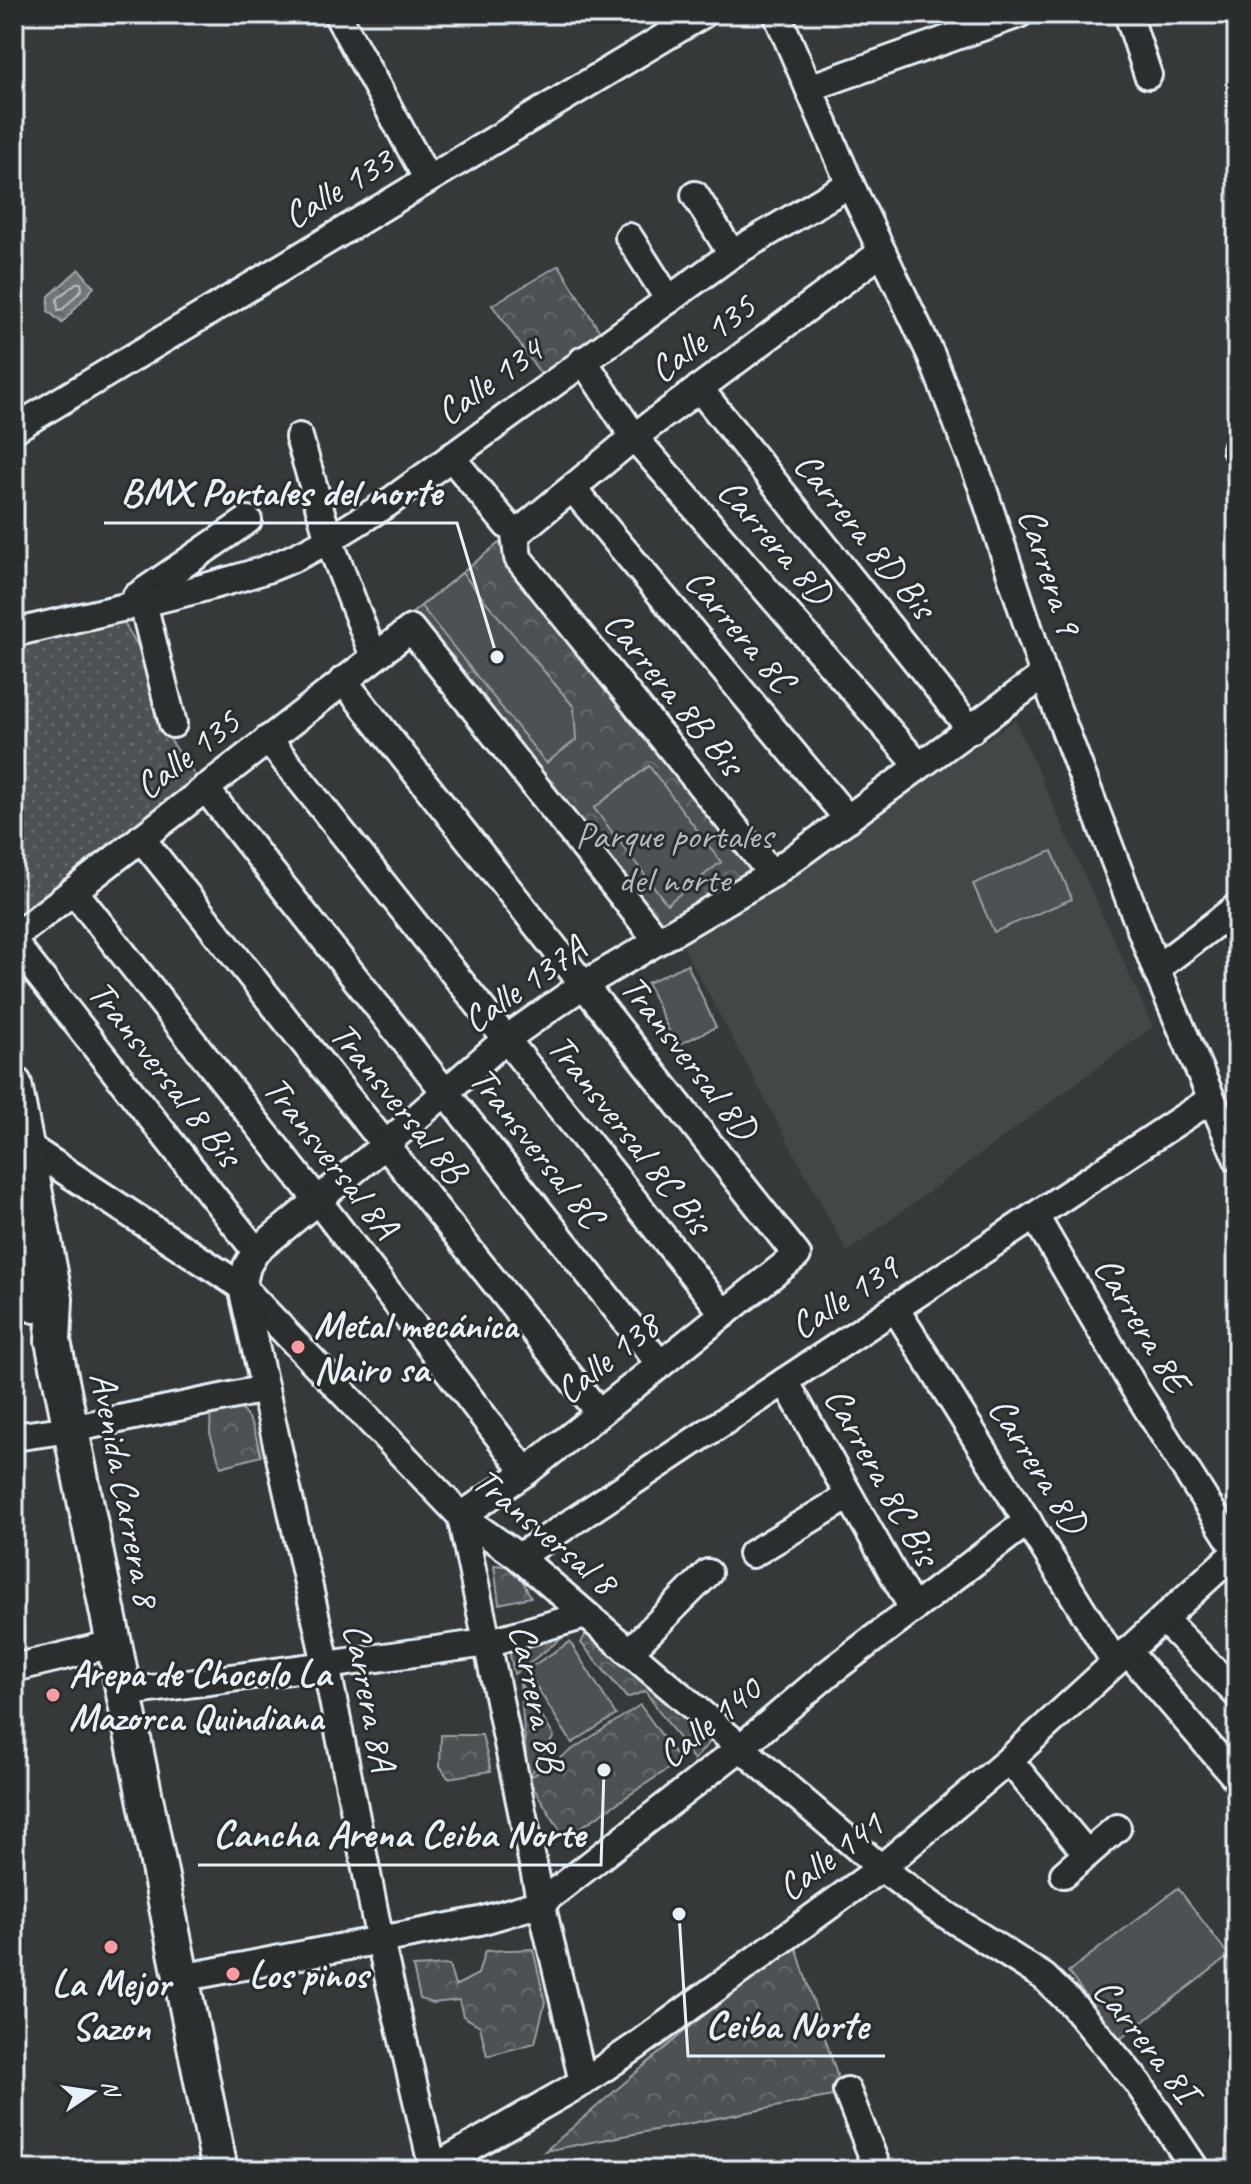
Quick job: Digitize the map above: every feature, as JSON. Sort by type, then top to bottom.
[{"type":"main road","name":"Avenida Carrera 8","points":[[14,1084],[55,1299],[53,1341],[220,2170]]},
{"type":"main road","name":"Avenida Carrera 8","points":[[14,1214],[35,1306],[53,1341]]},
{"type":"street","points":[[337,14],[427,178]]},
{"type":"street","name":"Calle 133","points":[[14,429],[703,14]]},
{"type":"street","name":"Carrera 9","points":[[777,14],[850,184],[931,355],[982,486],[1044,675],[1156,969],[1237,1158]]},
{"type":"street","points":[[809,88],[1019,14]]},
{"type":"street","points":[[1128,14],[1148,75]]},
{"type":"street","name":"Calle 134","points":[[14,633],[260,571],[329,540],[388,503],[732,254],[850,184]]},
{"type":"street","points":[[695,195],[732,254]]},
{"type":"street","points":[[629,237],[669,300]]},
{"type":"street","name":"Calle 135","points":[[518,558],[515,535],[634,437],[882,252]]},
{"type":"street","name":"Carrera 8D","points":[[583,360],[634,437],[919,766]]},
{"type":"street","name":"Carrera 8D Bis","points":[[699,388],[971,730]]},
{"type":"street","points":[[299,437],[329,540],[369,644]]},
{"type":"street","points":[[451,457],[507,525]]},
{"type":"street","name":"Carrera 8C","points":[[573,489],[848,819]]},
{"type":"street","points":[[173,724],[133,604],[248,520]]},
{"type":"street","name":"Carrera 8B Bis","points":[[518,558],[772,874]]},
{"type":"street","name":"Calle 135","points":[[14,940],[411,629],[658,941]]},
{"type":"street","name":"Calle 137A","points":[[242,1287],[247,1266],[256,1251],[385,1145],[506,1039],[583,985],[772,874],[1044,675]]},
{"type":"street","name":"Transversal 8D","points":[[343,680],[797,1255]]},
{"type":"street","name":"Transversal 8C Bis","points":[[268,739],[724,1314]]},
{"type":"street","name":"Transversal 8C","points":[[205,788],[660,1364]]},
{"type":"street","name":"Transversal 8B","points":[[141,838],[599,1413]]},
{"type":"street","name":"Transversal 8A","points":[[74,891],[526,1472]]},
{"type":"street","points":[[1156,969],[1237,907]]},
{"type":"street","name":"Transversal 8 Bis","points":[[14,940],[256,1251]]},
{"type":"street","name":"Calle 139","points":[[519,1557],[1210,1100]]},
{"type":"street","name":"Transversal 8","points":[[27,1146],[242,1287],[461,1516],[519,1557],[881,1868],[934,1907],[1026,1965]]},
{"type":"street","name":"Carrera 8E","points":[[1035,1216],[1135,1389],[1237,1551]]},
{"type":"street","name":"Calle 138","points":[[461,1516],[526,1472],[797,1255]]},
{"type":"street","name":"Carrera 8A","points":[[242,1287],[326,1664],[380,1941],[432,2169]]},
{"type":"street","name":"Carrera 8D","points":[[895,1308],[1028,1521],[1121,1657],[1237,1779]]},
{"type":"street","name":"Carrera 8C Bis","points":[[785,1381],[913,1609]]},
{"type":"street","points":[[14,1437],[71,1429],[265,1389]]},
{"type":"street","points":[[752,1554],[849,1496]]},
{"type":"street","name":"Carrera 8B","points":[[461,1516],[541,1903],[583,2082]]},
{"type":"street","name":"Calle 140","points":[[181,1978],[480,1921],[541,1903],[740,1748],[826,1675],[1028,1521]]},
{"type":"street","name":"Calle 141","points":[[432,2169],[583,2082],[881,1868],[1009,1760],[1237,1551]]},
{"type":"street","points":[[629,1652],[708,1573]]},
{"type":"street","points":[[122,1693],[487,1643],[586,1615]]},
{"type":"street","points":[[1163,1619],[1237,1694]]},
{"type":"street","points":[[14,1668],[113,1644]]},
{"type":"street","points":[[1009,1760],[1087,1854]]},
{"type":"street","points":[[1064,1874],[1117,1828]]},
{"type":"street","name":"Carrera 8I","points":[[1026,1965],[1044,1977],[1073,2005],[1129,2072],[1196,2170]]},
{"type":"street","points":[[847,2091],[878,2170]]},
{"type":"shaded area","points":[[1015,720],[1153,1027],[847,1252],[681,943]]},
{"type":"green space","points":[[559,265],[600,332],[543,377],[492,305]]},
{"type":"green space","name":"Parque portales del norte","points":[[499,543],[767,876],[690,918],[650,925],[406,618]]},
{"type":"green space","points":[[462,573],[574,707],[576,740],[546,763],[421,606]]},
{"type":"green space","points":[[120,616],[164,690],[159,723],[200,783],[14,926],[14,646]]},
{"type":"green space","points":[[649,766],[721,862],[667,904],[594,808]]},
{"type":"green space","points":[[1052,851],[1072,899],[994,932],[973,884]]},
{"type":"green space","points":[[687,964],[716,1027],[676,1046],[647,983]]},
{"type":"green space","points":[[231,1399],[252,1424],[261,1456],[221,1467],[210,1433],[211,1403]]},
{"type":"green space","points":[[494,1565],[515,1567],[531,1597],[499,1604]]},
{"type":"green space","points":[[581,1624],[514,1674],[508,1645]]},
{"type":"green space","points":[[587,1631],[696,1722],[711,1741],[694,1760],[645,1691],[627,1698],[581,1643]]},
{"type":"green space","points":[[570,1642],[616,1715],[572,1743],[526,1670]]},
{"type":"green space","points":[[520,1683],[554,1736],[529,1778],[640,1705],[680,1761],[565,1838],[528,1779]]},
{"type":"green space","points":[[441,1735],[482,1735],[491,1771],[448,1778],[440,1766]]},
{"type":"green space","points":[[1178,1888],[1229,1956],[1119,2040],[1068,1972]]},
{"type":"green space","points":[[793,1938],[843,2094],[545,2151]]},
{"type":"green space","points":[[533,1949],[545,2002],[535,2043],[487,2056],[480,2026],[463,2016],[459,2000],[433,2003],[420,1999],[413,1967],[449,1965],[455,1986],[478,1974],[485,1951]]},
{"type":"water","points":[[79,269],[94,287],[62,323],[48,311],[49,296]]},
{"type":"place","name":"BMX Portales del norte","points":[[497,657]]},
{"type":"place","name":"Metal mecánica Nairo sa","points":[[298,1347]]},
{"type":"place","name":"Arepa de Chocolo La Mazorca Quindiana","points":[[53,1695]]},
{"type":"place","name":"Cancha Arena Ceiba Norte","points":[[604,1770]]},
{"type":"place","name":"Ceiba Norte","points":[[679,1914]]},
{"type":"place","name":"La Mejor Sazon","points":[[111,1947]]},
{"type":"place","name":"Los pinos","points":[[233,1974]]}]
